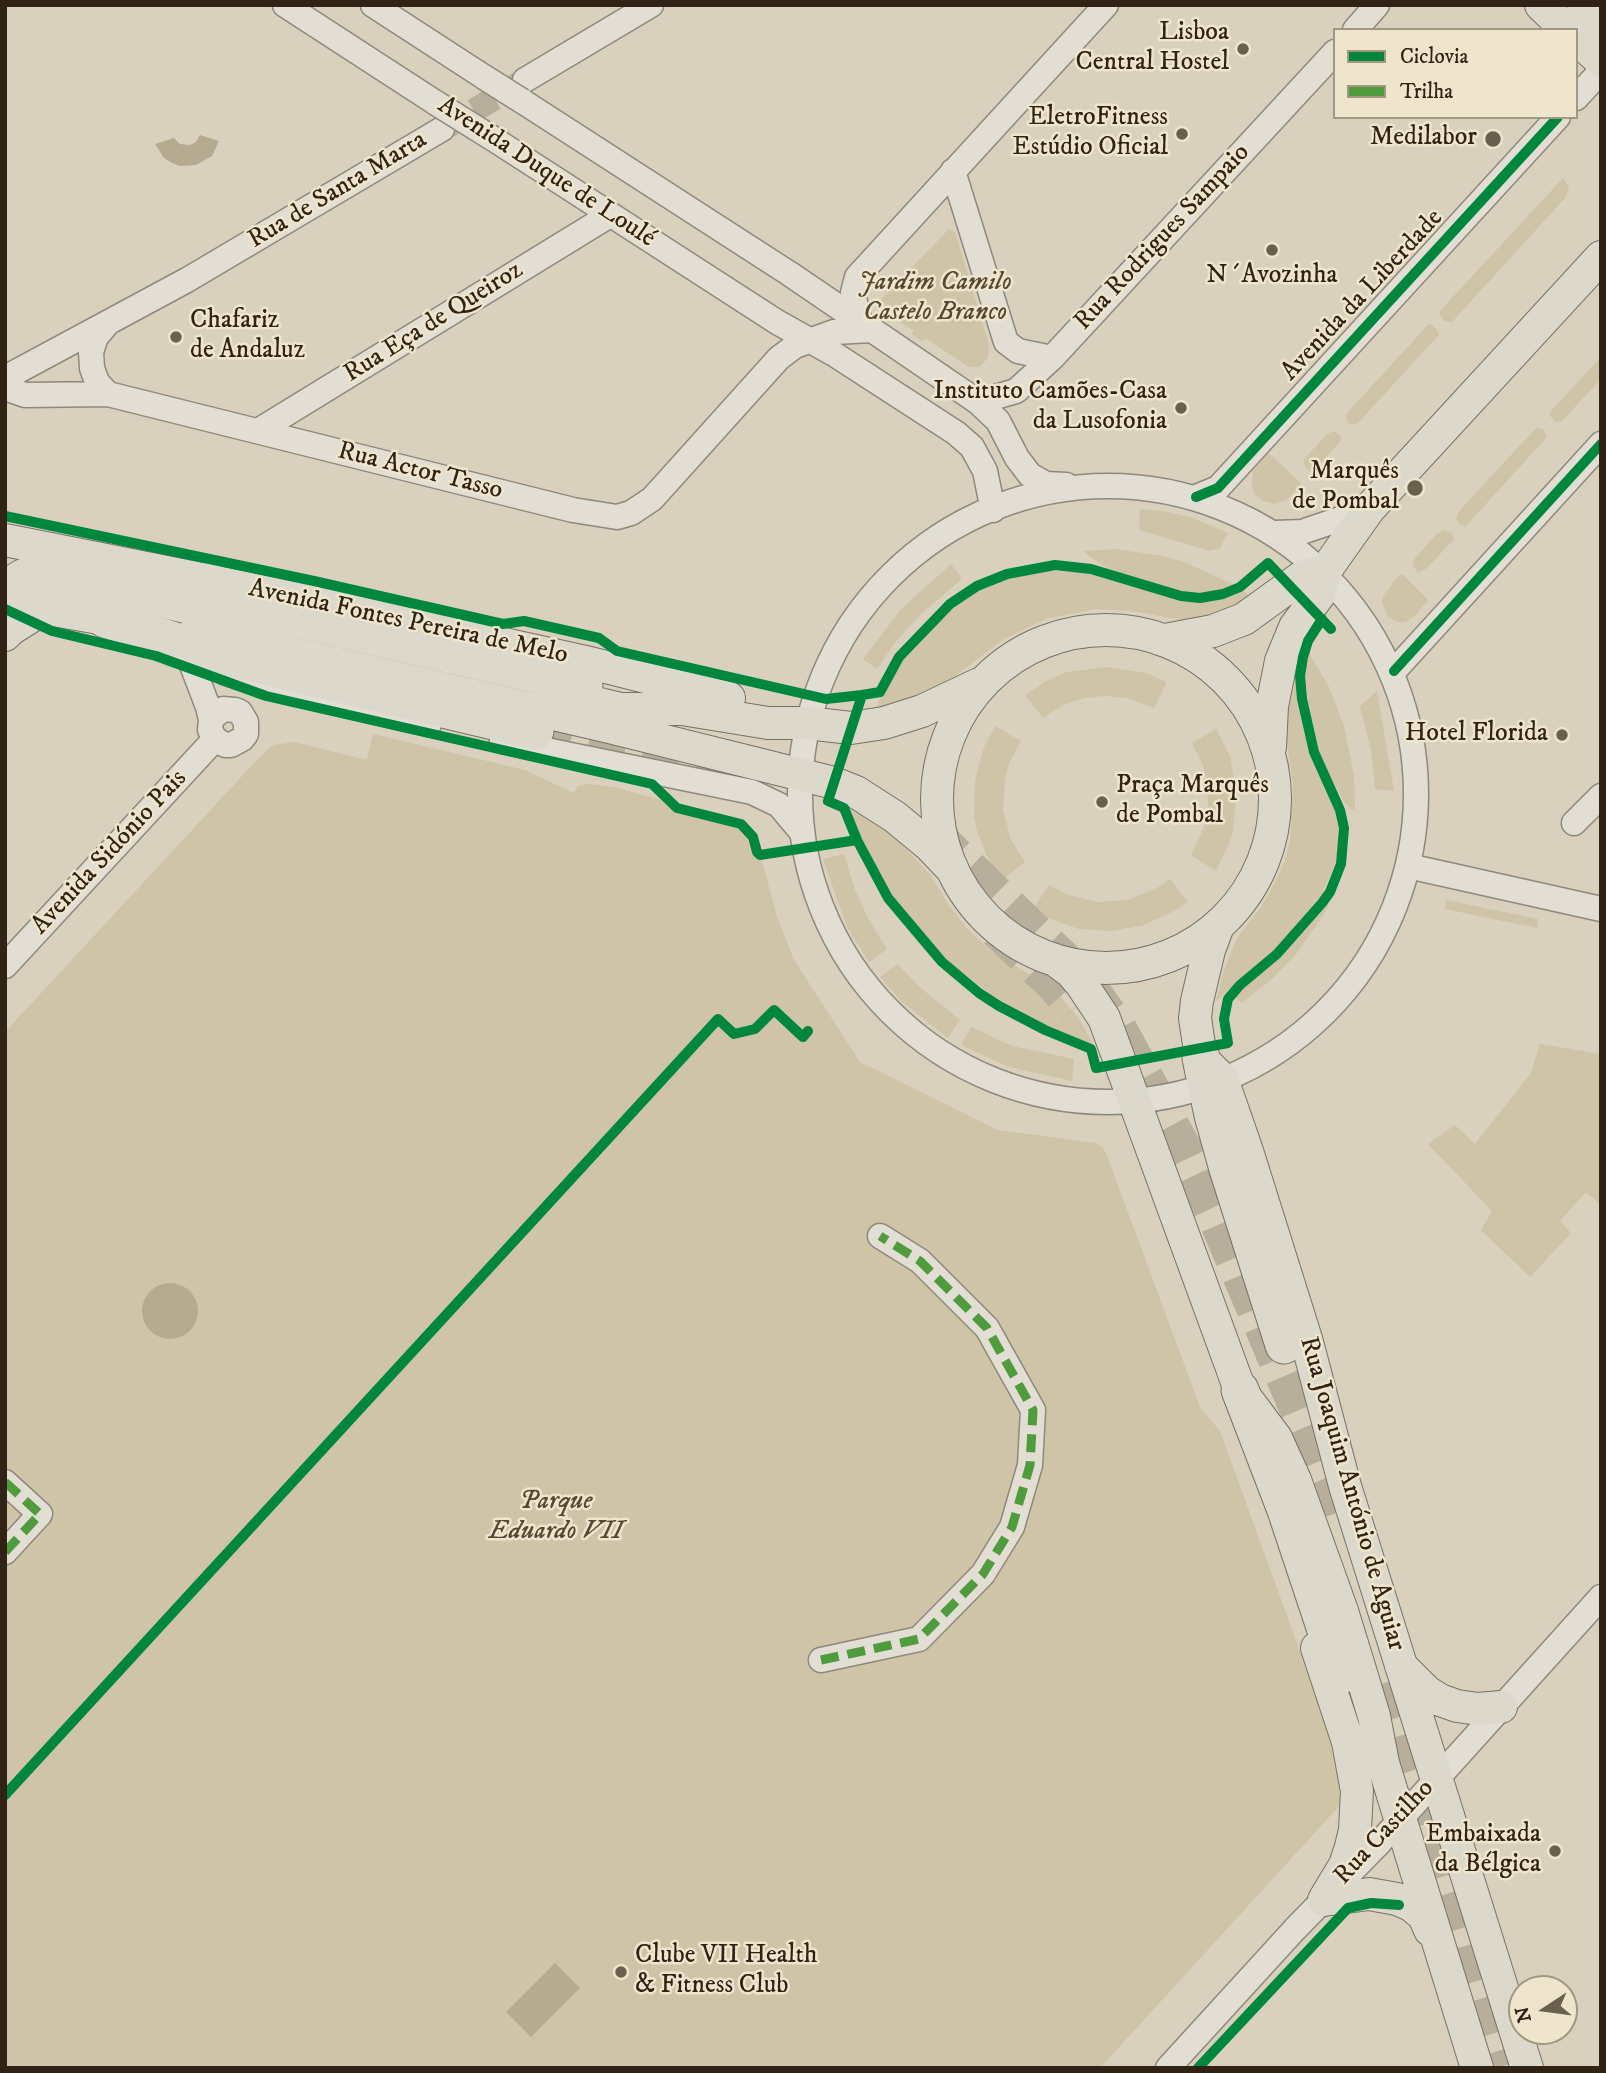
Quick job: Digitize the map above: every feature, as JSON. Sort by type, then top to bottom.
[{"type":"highway","points":[[210,581],[250,605],[271,613],[584,686]]},
{"type":"highway","name":"Avenida Fontes Pereira de Melo","points":[[105,619],[141,632],[271,668],[535,731]]},
{"type":"highway","points":[[1210,1074],[1228,1169],[1284,1345]]},
{"type":"highway","points":[[1240,1390],[1286,1510],[1341,1675]]},
{"type":"main road","points":[[1541,5],[1565,28]]},
{"type":"main road","points":[[1583,5],[1601,22]]},
{"type":"main road","points":[[1578,40],[1601,61]]},
{"type":"main road","points":[[1270,758],[1256,720],[1232,686],[1202,659],[1165,640],[1139,633],[1113,629],[1059,636],[1019,654],[984,682],[969,699],[953,727],[938,780],[937,802],[941,835],[953,870],[971,900],[995,926],[1023,946],[1055,960],[1098,968],[1141,965],[1182,951],[1218,926],[1243,899],[1267,850],[1272,832],[1275,795],[1270,758],[1272,706],[1281,661],[1295,627],[1319,594],[1325,571],[1369,509],[1601,257]]},
{"type":"main road","name":"Avenida Fontes Pereira de Melo","points":[[5,540],[292,597],[573,659],[771,709],[807,723]]},
{"type":"main road","points":[[1165,640],[1213,631],[1244,619],[1302,577],[1325,571]]},
{"type":"main road","points":[[5,587],[23,575],[44,575],[187,606],[613,707],[682,709],[768,723],[807,723],[851,728],[884,723],[939,704],[984,682]]},
{"type":"main road","name":"Avenida Fontes Pereira de Melo","points":[[5,587],[53,610],[241,641],[800,773],[844,786],[881,807],[930,846],[953,870]]},
{"type":"main road","points":[[5,635],[38,612],[53,610]]},
{"type":"main road","name":"Rua Joaquim António de Aguiar","points":[[1218,926],[1209,950],[1195,1018],[1210,1074],[1307,1342],[1345,1486],[1527,2068]]},
{"type":"main road","name":"Rua Joaquim António de Aguiar","points":[[1055,960],[1071,972],[1095,1003],[1109,1031],[1240,1390],[1268,1425],[1290,1467],[1342,1611],[1374,1716],[1383,1763],[1477,2068]]},
{"type":"main road","points":[[1240,1390],[1260,1482],[1340,1719],[1357,1780],[1355,1830],[1345,1866],[1324,1900]]},
{"type":"main road","points":[[1401,1666],[1427,1692],[1440,1700],[1478,1709],[1501,1707]]},
{"type":"main road","points":[[1340,1719],[1383,1763]]},
{"type":"main road","points":[[1324,1900],[1369,1894],[1404,1902],[1424,1916],[1441,1951]]},
{"type":"street","name":"Avenida Duque de Loulé","points":[[285,5],[777,322],[965,439],[985,471],[993,510]]},
{"type":"street","name":"Avenida Duque de Loulé","points":[[373,5],[484,77],[524,91],[978,402],[998,421],[1017,458],[1030,475],[1046,484],[1081,484]]},
{"type":"street","points":[[524,91],[651,5]]},
{"type":"street","points":[[808,339],[866,325],[853,293],[857,276],[1106,5]]},
{"type":"street","points":[[1357,28],[1377,5]]},
{"type":"street","name":"Rua Rodrigues Sampaio","points":[[978,402],[1016,391],[1052,358],[1333,54]]},
{"type":"street","points":[[1578,96],[1601,71]]},
{"type":"street","name":"Avenida da Liberdade","points":[[1196,496],[1218,488],[1556,119]]},
{"type":"street","name":"Rua de Santa Marta","points":[[5,378],[106,325],[442,129]]},
{"type":"street","points":[[953,172],[1006,342],[1018,351],[1052,358]]},
{"type":"street","name":"Rua Eça de Queiroz","points":[[258,431],[610,215]]},
{"type":"street","points":[[106,325],[96,337],[91,352],[92,368],[97,382],[108,394]]},
{"type":"street","name":"Rua Actor Tasso","points":[[5,388],[25,395],[108,394],[602,517],[617,517],[631,513],[652,499],[779,358],[808,339]]},
{"type":"street","points":[[1394,671],[1601,444]]},
{"type":"street","points":[[1081,484],[1128,484],[1196,496],[1230,508],[1275,533],[1325,571],[1352,603],[1394,671],[1410,719],[1420,794],[1418,824],[1408,866],[1395,902],[1361,964],[1332,1000],[1281,1047],[1260,1061],[1210,1074],[1174,1093],[1134,1100],[1063,1101],[1013,1090],[967,1073],[921,1044],[876,1001],[833,938],[809,875],[800,830],[800,773],[807,723],[815,696],[828,666],[864,615],[928,550],[968,523],[1015,500],[1081,484]]},
{"type":"street","points":[[1275,533],[1302,532],[1369,509]]},
{"type":"street","points":[[141,632],[161,646],[190,660],[269,687],[506,743],[751,792],[779,805],[800,830]]},
{"type":"street","name":"Avenida Sidónio Pais","points":[[5,966],[213,729],[190,660]]},
{"type":"street","points":[[1574,823],[1601,796]]},
{"type":"street","points":[[1408,866],[1601,909]]},
{"type":"street","points":[[821,1660],[919,1639],[983,1574],[1012,1527],[1030,1465],[1033,1410],[987,1328],[920,1261],[880,1236]]},
{"type":"street","points":[[5,1482],[40,1514],[5,1552]]},
{"type":"street","name":"Rua Castilho","points":[[1168,2068],[1400,1819],[1601,1597]]},
{"type":"green space","points":[[1563,178],[1569,187],[1566,197],[1452,322],[1444,321],[1439,312]]},
{"type":"green space","name":"Jardim Camilo Castelo Branco","points":[[949,229],[955,232],[989,345],[988,358],[979,367],[969,367],[925,338],[922,341],[912,334],[914,331],[878,306],[883,297]]},
{"type":"green space","points":[[1431,324],[1439,335],[1358,423],[1352,425],[1347,422],[1346,414]]},
{"type":"green space","points":[[1601,357],[1601,379],[1561,422],[1556,422],[1549,415],[1550,412]]},
{"type":"green space","points":[[1536,428],[1543,429],[1547,437],[1465,527],[1458,523],[1456,518],[1459,511]]},
{"type":"green space","points":[[1334,431],[1341,436],[1340,442],[1316,468],[1311,471],[1306,468],[1303,461],[1305,458],[1327,434]]},
{"type":"green space","points":[[1267,454],[1301,483],[1288,499],[1275,504],[1263,501],[1254,493],[1252,487],[1253,471]]},
{"type":"green space","points":[[1140,509],[1190,517],[1228,533],[1220,548],[1210,551],[1139,530]]},
{"type":"green space","points":[[1444,530],[1452,533],[1454,539],[1427,568],[1418,573],[1413,565],[1415,558]]},
{"type":"green space","points":[[1115,549],[1182,561],[1234,585],[1221,591],[1181,593],[1122,575],[1100,564],[1083,551]]},
{"type":"green space","points":[[951,564],[962,579],[922,613],[897,640],[877,669],[863,659],[902,608]]},
{"type":"green space","points":[[1042,571],[1084,572],[1177,599],[1212,599],[1240,589],[1254,598],[1229,612],[1185,621],[1139,612],[1098,609],[1048,618],[1004,639],[942,686],[926,694],[876,709],[883,690],[900,663],[951,608],[981,587],[1012,576]]},
{"type":"green space","points":[[1399,575],[1403,575],[1428,600],[1415,616],[1405,622],[1388,617],[1382,603],[1383,596]]},
{"type":"green space","points":[[1308,651],[1329,687],[1344,726],[1354,776],[1355,812],[1345,803],[1319,753],[1304,695]]},
{"type":"green space","points":[[1106,667],[1146,673],[1167,682],[1154,708],[1127,698],[1106,696],[1065,704],[1043,718],[1025,695],[1048,680],[1067,672]]},
{"type":"green space","points":[[1297,673],[1299,703],[1307,745],[1333,801],[1337,817],[1339,835],[1336,863],[1321,895],[1274,952],[1216,1001],[1223,973],[1237,938],[1261,907],[1285,861],[1290,840],[1293,785],[1286,736],[1287,707],[1292,674]]},
{"type":"green space","points":[[1377,691],[1394,791],[1375,789],[1371,750],[1360,706]]},
{"type":"green space","points":[[995,726],[1021,741],[1009,763],[1005,778],[1003,810],[1011,840],[1025,862],[1002,880],[989,861],[977,831],[974,814],[975,781],[983,749]]},
{"type":"green space","points":[[1216,729],[1230,756],[1237,796],[1232,836],[1216,871],[1191,855],[1204,827],[1208,806],[1203,765],[1192,743]]},
{"type":"green space","name":"Parque Eduardo VII","points":[[373,734],[525,770],[574,793],[578,786],[588,784],[614,787],[665,801],[674,810],[737,828],[747,837],[753,855],[762,861],[777,917],[794,960],[860,1062],[998,1130],[1095,1143],[1106,1153],[1200,1407],[1220,1431],[1335,1748],[1341,1804],[1100,2068],[5,2068],[5,1032],[273,745],[295,742],[367,760]]},
{"type":"green space","points":[[848,803],[881,826],[913,856],[931,876],[950,907],[971,933],[993,952],[1057,992],[1079,1019],[1094,1045],[1001,1002],[944,958],[891,895],[859,835]]},
{"type":"green space","points":[[844,854],[855,890],[887,949],[869,962],[847,927],[823,859]]},
{"type":"green space","points":[[1170,879],[1188,902],[1144,925],[1112,931],[1079,929],[1048,918],[1033,909],[1049,885],[1066,894],[1097,902],[1128,900],[1157,888]]},
{"type":"green space","points":[[1446,900],[1538,919],[1537,928],[1445,909]]},
{"type":"green space","points":[[1326,903],[1329,904],[1324,914],[1297,953],[1274,977],[1242,1003],[1234,996],[1280,956]]},
{"type":"green space","points":[[898,964],[917,985],[960,1020],[948,1038],[902,1002],[880,977]]},
{"type":"green space","points":[[971,1027],[1012,1046],[1074,1059],[1072,1081],[1009,1067],[961,1045]]},
{"type":"green space","points":[[1540,1044],[1601,1054],[1601,1205],[1586,1192],[1560,1221],[1571,1233],[1530,1277],[1481,1230],[1492,1211],[1428,1144],[1455,1125],[1475,1144],[1531,1073]]},
{"type":"shaded area","points":[[200,135],[219,141],[212,156],[196,165],[180,166],[172,163],[164,158],[155,144],[174,138],[180,144],[190,145],[196,142]]},
{"type":"shaded area","points":[[170,1283],[181,1285],[190,1291],[196,1300],[196,1322],[190,1331],[181,1337],[170,1339],[159,1337],[150,1331],[144,1322],[142,1311],[144,1300],[150,1291],[159,1285]]},
{"type":"shaded area","points":[[555,1963],[580,1988],[531,2037],[506,2012]]},
{"type":"tunnel","points":[[443,129],[523,81]]},
{"type":"tunnel","points":[[535,731],[753,777]]},
{"type":"tunnel","points":[[930,830],[1081,976],[1118,1028],[1183,1148],[1215,1215],[1329,1482],[1342,1522]]},
{"type":"tunnel","points":[[997,930],[1053,983],[1075,1008]]},
{"type":"tunnel","points":[[1378,1685],[1497,2068]]},
{"type":"marked path","points":[[821,1660],[919,1639],[983,1574],[1012,1527],[1030,1465],[1033,1410],[987,1328],[920,1261],[880,1236]]},
{"type":"marked path","points":[[5,1482],[40,1514],[5,1552]]},
{"type":"cycle path","points":[[1196,497],[1218,488],[1556,119]]},
{"type":"cycle path","points":[[1394,671],[1601,444]]},
{"type":"cycle path","points":[[5,516],[503,624],[524,621],[599,638],[617,651],[826,699],[862,695]]},
{"type":"cycle path","points":[[1322,619],[1308,641],[1300,676],[1302,699],[1314,752],[1340,810],[1344,828],[1341,864],[1330,892],[1322,903],[1277,954],[1240,985],[1228,999],[1224,1019],[1228,1043],[1096,1068],[1091,1049],[1045,1030],[999,1006],[942,962],[888,898],[857,840],[844,808],[828,801],[862,695],[880,692],[899,657],[950,604],[977,586],[1007,574],[1055,565],[1091,569],[1181,596],[1200,598],[1223,594],[1240,587],[1268,563],[1331,629]]},
{"type":"cycle path","points":[[5,609],[52,631],[156,656],[266,696],[652,784],[677,808],[741,824],[753,837],[760,855],[857,840]]},
{"type":"cycle path","points":[[5,1795],[718,1019],[734,1034],[755,1029],[774,1010],[803,1037],[808,1031]]},
{"type":"cycle path","points":[[1198,2068],[1348,1908],[1371,1903],[1399,1905]]},
{"type":"place","name":"Lisboa Central Hostel","points":[[1243,49]]},
{"type":"place","name":"EletroFitness Estúdio Oficial","points":[[1182,134]]},
{"type":"place","name":"Medilabor","points":[[1493,139]]},
{"type":"place","name":"N´Avozinha","points":[[1272,250]]},
{"type":"place","name":"Chafariz de Andaluz","points":[[176,337]]},
{"type":"place","name":"Instituto Camões-Casa da Lusofonia","points":[[1181,408]]},
{"type":"place","name":"Marquês de Pombal","points":[[1415,488]]},
{"type":"place","name":"Hotel Florida","points":[[1562,735]]},
{"type":"place","name":"Praça Marquês de Pombal","points":[[1102,802]]},
{"type":"place","name":"Embaixada da Bélgica","points":[[1555,1851]]},
{"type":"place","name":"Clube VII Health & Fitness Club","points":[[621,1972]]}]
